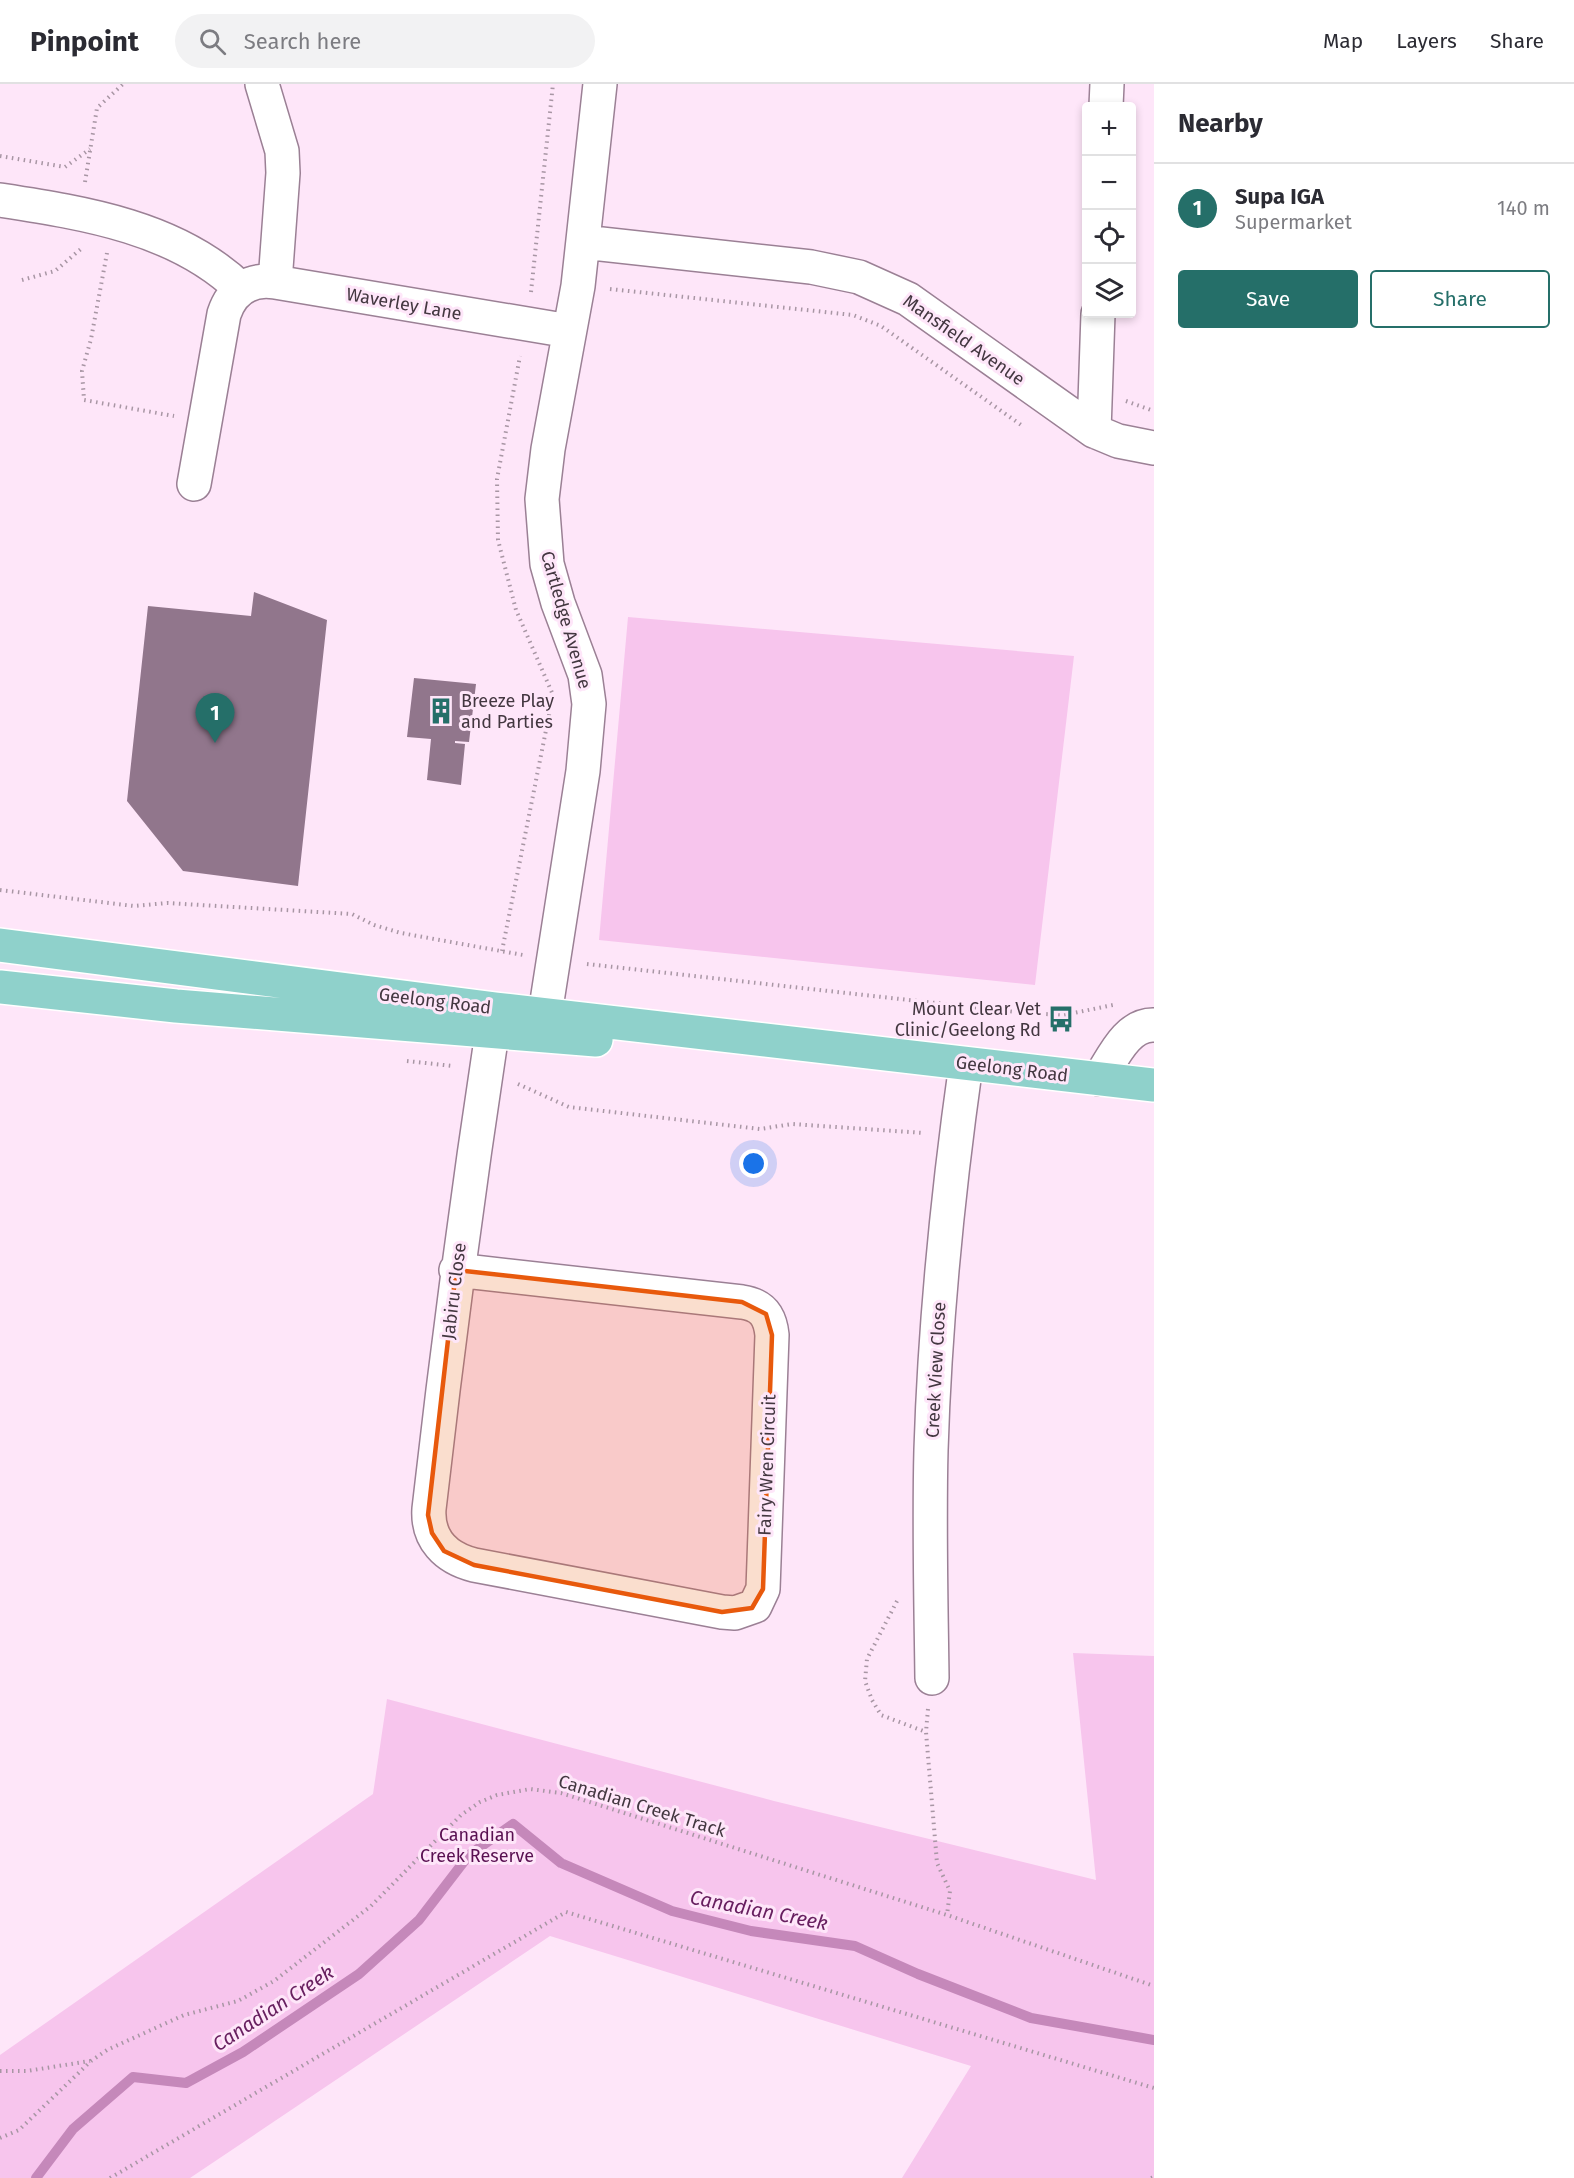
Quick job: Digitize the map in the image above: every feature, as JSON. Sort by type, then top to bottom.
[{"type":"main road","name":"Geelong Road","points":[[0,945],[494,1021]]},
{"type":"main road","name":"Geelong Road","points":[[0,987],[176,1006],[494,1021],[870,1051],[1154,1086]]},
{"type":"street","points":[[262,84],[282,151],[283,173],[275,282]]},
{"type":"street","name":"Cartledge Avenue","points":[[544,1026],[584,771],[589,704],[585,675],[549,574],[542,522],[544,476],[578,286],[600,84]]},
{"type":"street","points":[[1106,102],[1107,84]]},
{"type":"street","points":[[0,200],[81,214],[156,235],[215,266],[241,289],[229,302],[223,319],[194,484]]},
{"type":"street","name":"Mansfield Avenue","points":[[583,242],[812,267],[859,277],[898,294],[923,309],[1094,431],[1118,441],[1154,448]]},
{"type":"street","name":"Waverley Lane","points":[[241,289],[256,281],[275,282],[569,331]]},
{"type":"street","points":[[1094,431],[1098,318]]},
{"type":"street","name":"Jabiru Close","points":[[440,1548],[432,1533],[428,1515],[456,1270],[494,1021]]},
{"type":"street","points":[[1099,1079],[1129,1035],[1141,1027],[1154,1025]]},
{"type":"street","name":"Creek View Close","points":[[932,1678],[931,1451],[934,1385],[940,1301],[966,1064]]},
{"type":"street","name":"Fairy Wren Circuit","points":[[440,1548],[459,1560],[474,1565],[722,1612],[735,1613],[752,1608],[759,1601],[763,1588],[772,1335],[770,1322],[763,1310],[742,1302],[456,1270]]},
{"type":"path","points":[[22,280],[55,271],[81,248],[81,214],[97,108],[123,84]]},
{"type":"path","points":[[502,951],[553,695],[516,610],[498,540],[497,479],[526,325],[553,84]]},
{"type":"path","points":[[0,156],[65,167],[91,149]]},
{"type":"path","points":[[107,252],[91,339],[83,364],[84,400],[177,416]]},
{"type":"path","points":[[532,281],[853,315],[881,326],[1024,426]]},
{"type":"path","points":[[0,890],[134,906],[166,903],[352,914],[374,925],[401,933],[554,960],[1025,1013],[1064,1015],[1124,1003]]},
{"type":"path","points":[[932,1678],[926,1732],[937,1863],[950,1891],[947,1915]]},
{"type":"path","name":"Canadian Creek Track","points":[[0,2138],[19,2130],[91,2061],[107,2050],[184,2015],[238,2001],[274,1981],[371,1906],[461,1815],[497,1795],[530,1789],[561,1793],[947,1915],[1154,1986]]},
{"type":"path","points":[[110,2178],[566,1912],[1154,2088]]},
{"type":"path","points":[[0,2071],[27,2071],[91,2061]]},
{"type":"highlighted area","points":[[456,1270],[742,1302],[766,1314],[772,1335],[763,1589],[752,1608],[722,1612],[474,1565],[444,1551],[432,1533],[428,1515]]},
{"type":"green space","points":[[628,617],[1074,656],[1035,985],[599,940]]},
{"type":"green space","name":"Canadian Creek Reserve","points":[[1073,1653],[1154,1656],[1154,2178],[902,2178],[971,2066],[550,1936],[190,2178],[0,2178],[0,2055],[373,1794],[387,1699],[774,1801],[1096,1880]]},
{"type":"building","points":[[254,592],[327,620],[298,886],[183,871],[127,801],[148,606],[251,616]]},
{"type":"building","name":"Breeze Play and Parties","points":[[414,678],[476,684],[469,742],[455,741],[455,743],[465,744],[461,785],[427,780],[431,739],[407,737]]},
{"type":"waterway","name":"Canadian Creek","points":[[36,2178],[73,2129],[133,2077],[186,2083],[243,2052],[359,1974],[419,1920],[469,1855],[513,1824],[561,1863],[672,1911],[751,1931],[855,1946],[918,1974],[1031,2018],[1154,2040]]},
{"type":"place","name":"Breeze Play and Parties","points":[[441,711]]},
{"type":"place","name":"Supa IGA","points":[[215,743]]},
{"type":"place","name":"Mount Clear Vet Clinic/Geelong Rd","points":[[1061,1019]]}]
